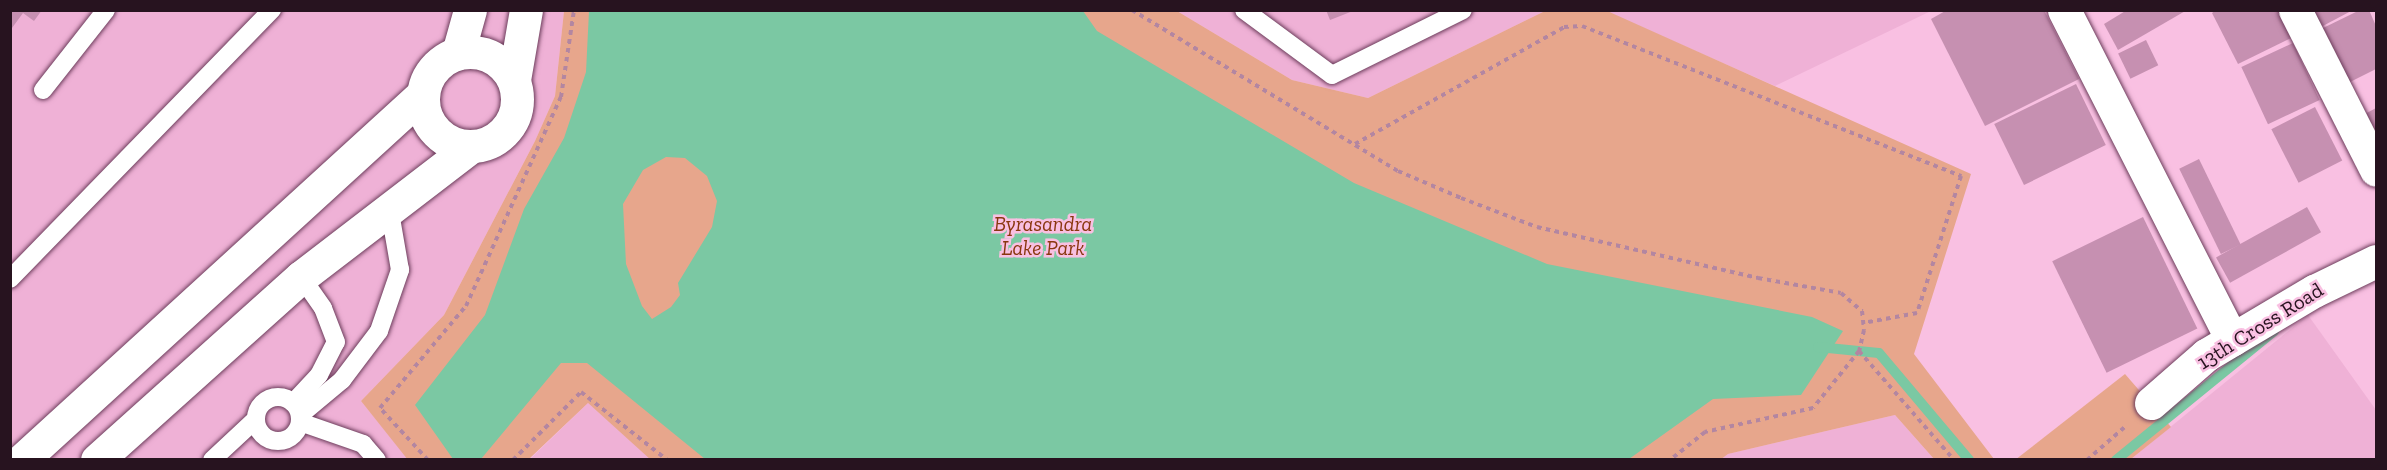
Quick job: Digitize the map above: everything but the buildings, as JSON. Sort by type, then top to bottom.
[{"type":"street","points":[[458,53],[470,10]]},
{"type":"street","points":[[97,459],[301,277],[389,206],[472,146],[500,135],[510,124],[516,110],[514,80],[526,10]]},
{"type":"street","points":[[2064,10],[2232,340]]},
{"type":"street","points":[[2295,10],[2376,170]]},
{"type":"street","points":[[22,459],[423,94],[434,68],[458,53],[490,56],[506,68],[514,80]]},
{"type":"street","points":[[423,94],[430,125],[441,136],[472,146]]},
{"type":"street","name":"13th Cross Road","points":[[2151,403],[2206,355],[2314,291],[2376,261]]},
{"type":"lane","points":[[43,90],[106,10]]},
{"type":"lane","points":[[11,276],[272,10]]},
{"type":"lane","points":[[1244,10],[1332,75],[1463,10]]},
{"type":"lane","points":[[298,413],[342,380],[379,331],[400,270],[389,206]]},
{"type":"lane","points":[[256,419],[261,433],[273,441],[294,435],[298,413],[336,342],[323,308],[301,277]]},
{"type":"lane","points":[[212,459],[256,419],[261,406],[273,398],[298,413],[363,444],[377,459]]},
{"type":"path","points":[[428,459],[380,408],[466,306],[561,97],[574,10]]},
{"type":"path","points":[[1132,10],[1398,171],[1537,227],[1758,278],[1841,293],[1862,311],[1863,323],[1859,351],[1813,408],[1705,432],[1670,459]]},
{"type":"path","points":[[1355,144],[1564,27],[1582,26],[1961,176],[1917,314],[1863,323]]},
{"type":"path","points":[[1859,351],[1954,459]]},
{"type":"path","points":[[513,459],[581,392],[667,459]]},
{"type":"path","points":[[2087,459],[2151,403]]},
{"type":"shaded area","points":[[10,11],[564,11],[555,96],[535,141],[444,315],[361,401],[408,459],[11,459]]},
{"type":"shaded area","name":"Byrasandra Lake Park","points":[[589,11],[1083,11],[1097,31],[1354,183],[1547,264],[1812,317],[1843,331],[1801,395],[1713,399],[1629,459],[705,459],[587,363],[561,363],[481,459],[453,459],[415,405],[485,315],[524,209],[564,138],[586,72]],"holes":[[[666,157],[685,158],[707,176],[717,201],[712,227],[678,283],[680,295],[671,307],[652,319],[642,306],[626,264],[623,204],[643,170]]]},
{"type":"shaded area","points":[[1177,11],[1545,11],[1368,98],[1292,80]]},
{"type":"shaded area","points":[[1605,11],[1931,11],[1775,86]]},
{"type":"shaded area","points":[[2308,315],[2376,410],[2376,459],[2131,459]]},
{"type":"shaded area","points":[[588,403],[651,459],[529,460]]},
{"type":"shaded area","points":[[1895,415],[1934,459],[1720,460],[1728,454]]},
{"type":"green space","name":"Byrasandra Lake Park","points":[[1605,10],[1971,174],[1914,354],[1994,459],[1934,459],[1895,415],[1728,454],[1720,460],[651,460],[588,403],[529,459],[408,460],[361,401],[444,315],[535,141],[555,96],[564,11],[1177,11],[1292,80],[1368,98],[1545,11]]},
{"type":"green space","points":[[2125,374],[2171,427],[2131,459],[2015,460]]},
{"type":"waterway","points":[[2116,460],[2274,331]]},
{"type":"waterway","points":[[1818,347],[1879,353],[1969,460]]}]
